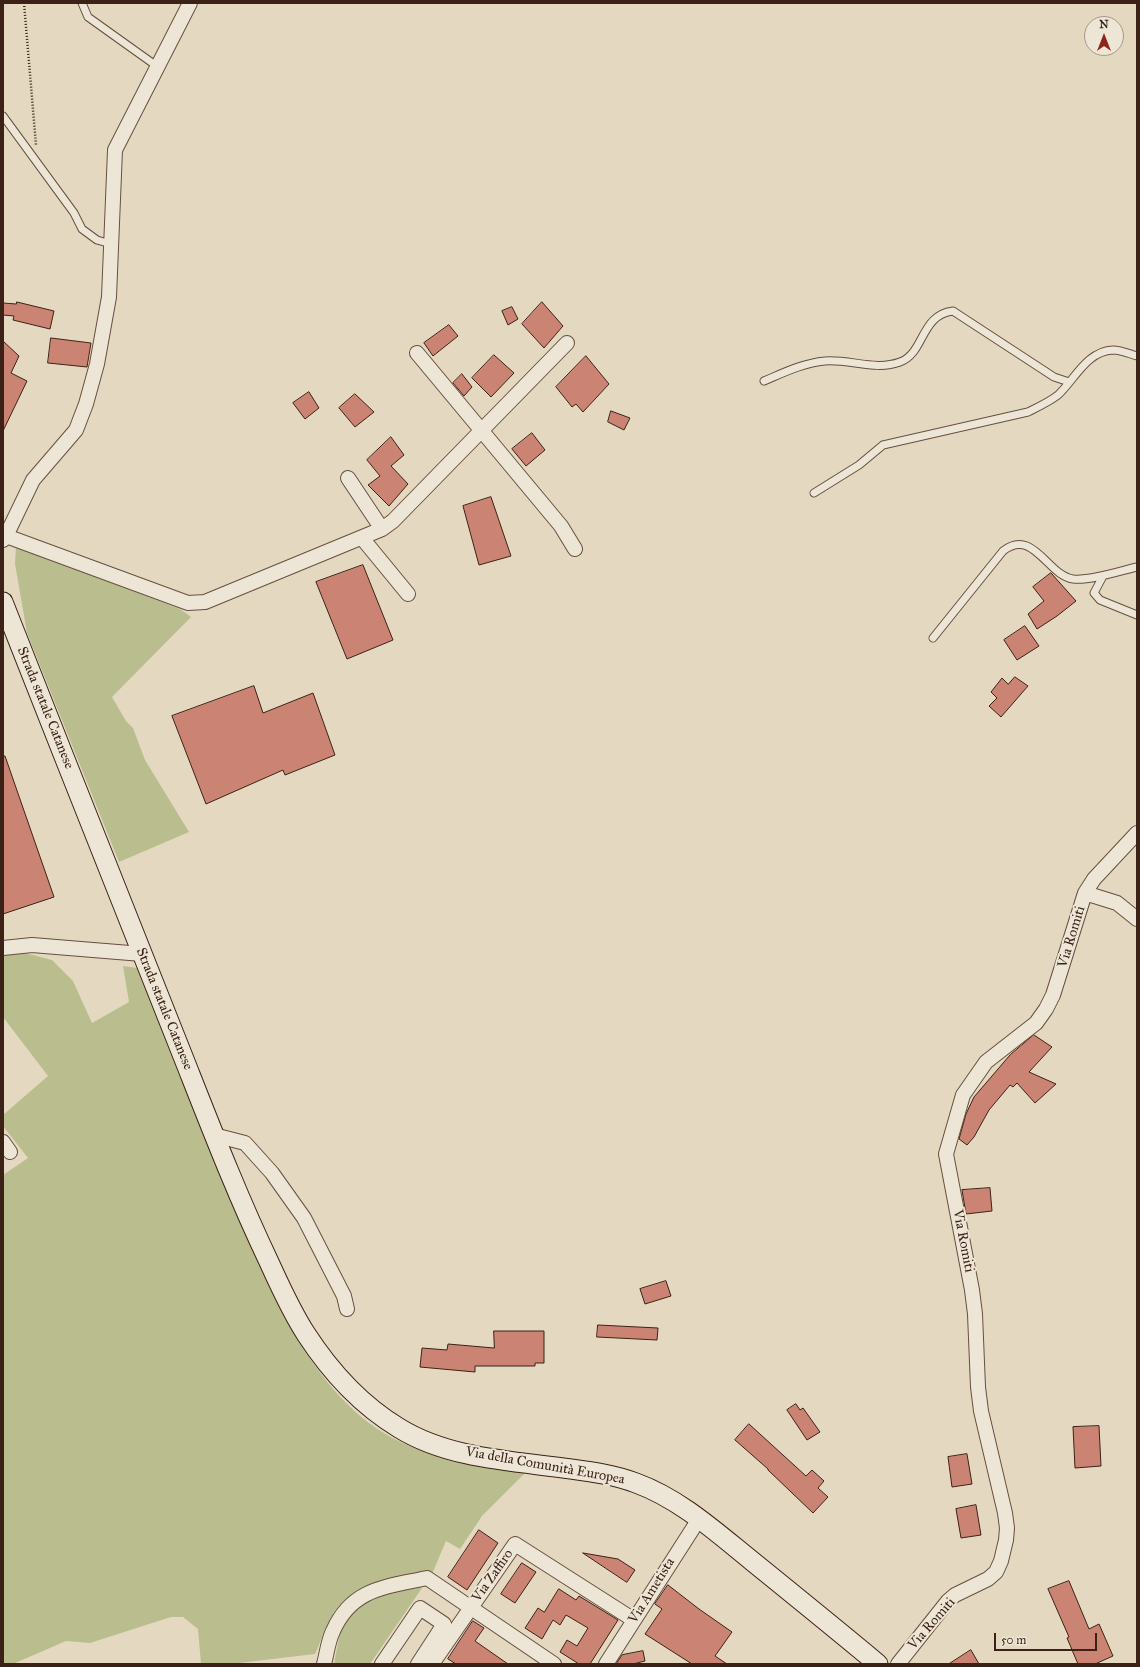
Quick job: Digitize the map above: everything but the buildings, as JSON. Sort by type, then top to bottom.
[{"type":"main road","name":"Strada statale Catanese","points":[[3,602],[252,1228],[290,1306],[305,1333],[322,1358],[358,1397]]},
{"type":"main road","name":"Via della Comunità Europea","points":[[358,1397],[401,1430],[425,1441],[454,1450],[483,1456],[614,1476],[636,1483],[660,1494],[699,1518],[878,1664]]},
{"type":"street","points":[[190,3],[115,150],[109,297],[97,364],[86,404],[76,430],[33,480],[4,536],[188,603],[205,602],[382,529],[393,521],[567,343]]},
{"type":"street","points":[[417,353],[481,432],[561,526],[575,549]]},
{"type":"street","points":[[348,478],[382,529]]},
{"type":"street","points":[[362,538],[408,594]]},
{"type":"street","name":"Via Romiti","points":[[898,1664],[948,1601],[956,1595],[988,1579],[996,1572],[1001,1561],[1006,1540],[1005,1514],[981,1411],[978,1388],[975,1314],[972,1290],[946,1154],[963,1095],[986,1062],[1036,1023],[1046,1009],[1053,995],[1085,893],[1094,879],[1137,833]]},
{"type":"street","points":[[1085,893],[1117,903],[1137,919]]},
{"type":"street","points":[[3,948],[32,945],[142,954]]},
{"type":"street","points":[[214,1135],[245,1143],[272,1173],[304,1218],[344,1296],[347,1309]]},
{"type":"street","name":"Via Ametista","points":[[606,1664],[699,1518]]},
{"type":"street","name":"Via Zaffiro","points":[[432,1664],[515,1544],[634,1620]]},
{"type":"street","points":[[324,1664],[333,1632],[346,1610],[362,1595],[427,1578],[554,1664]]},
{"type":"street","points":[[382,1664],[420,1608],[444,1624],[418,1664]]},
{"type":"lane","points":[[82,3],[88,16],[158,67]]},
{"type":"lane","points":[[3,116],[38,161],[74,213],[82,229],[97,240],[111,244]]},
{"type":"lane","points":[[764,381],[801,366],[824,361],[847,361],[874,365],[887,365],[901,362],[910,356],[934,318],[943,312],[952,311],[1054,377],[1069,382]]},
{"type":"lane","points":[[814,493],[859,465],[883,445],[1028,412],[1057,395],[1090,359],[1102,352],[1115,350],[1137,356]]},
{"type":"lane","points":[[933,638],[1003,551],[1010,546],[1020,545],[1029,547],[1039,553],[1059,572],[1068,578],[1080,579],[1103,576],[1137,567]]},
{"type":"lane","points":[[1103,576],[1094,593],[1100,600],[1137,615]]},
{"type":"path","points":[[24,3],[38,161]]},
{"type":"green space","points":[[16,546],[180,609],[191,617],[112,697],[126,721],[133,728],[145,760],[189,832],[119,862],[27,633],[15,564]]},
{"type":"green space","points":[[25,953],[52,960],[73,981],[92,1023],[129,1002],[123,966],[137,968],[245,1232],[262,1269],[300,1342],[322,1375],[347,1404],[376,1428],[411,1447],[448,1459],[525,1473],[482,1516],[460,1549],[446,1541],[432,1574],[382,1584],[357,1593],[347,1599],[334,1612],[315,1654],[231,1664],[201,1664],[198,1629],[183,1617],[171,1617],[90,1643],[66,1641],[13,1664],[3,1664],[3,1175],[28,1158],[3,1126],[3,1115],[48,1076],[3,1017],[3,955]]},
{"type":"green space","points":[[416,1585],[422,1588],[370,1664],[334,1664],[339,1637],[347,1618],[370,1596]]}]
